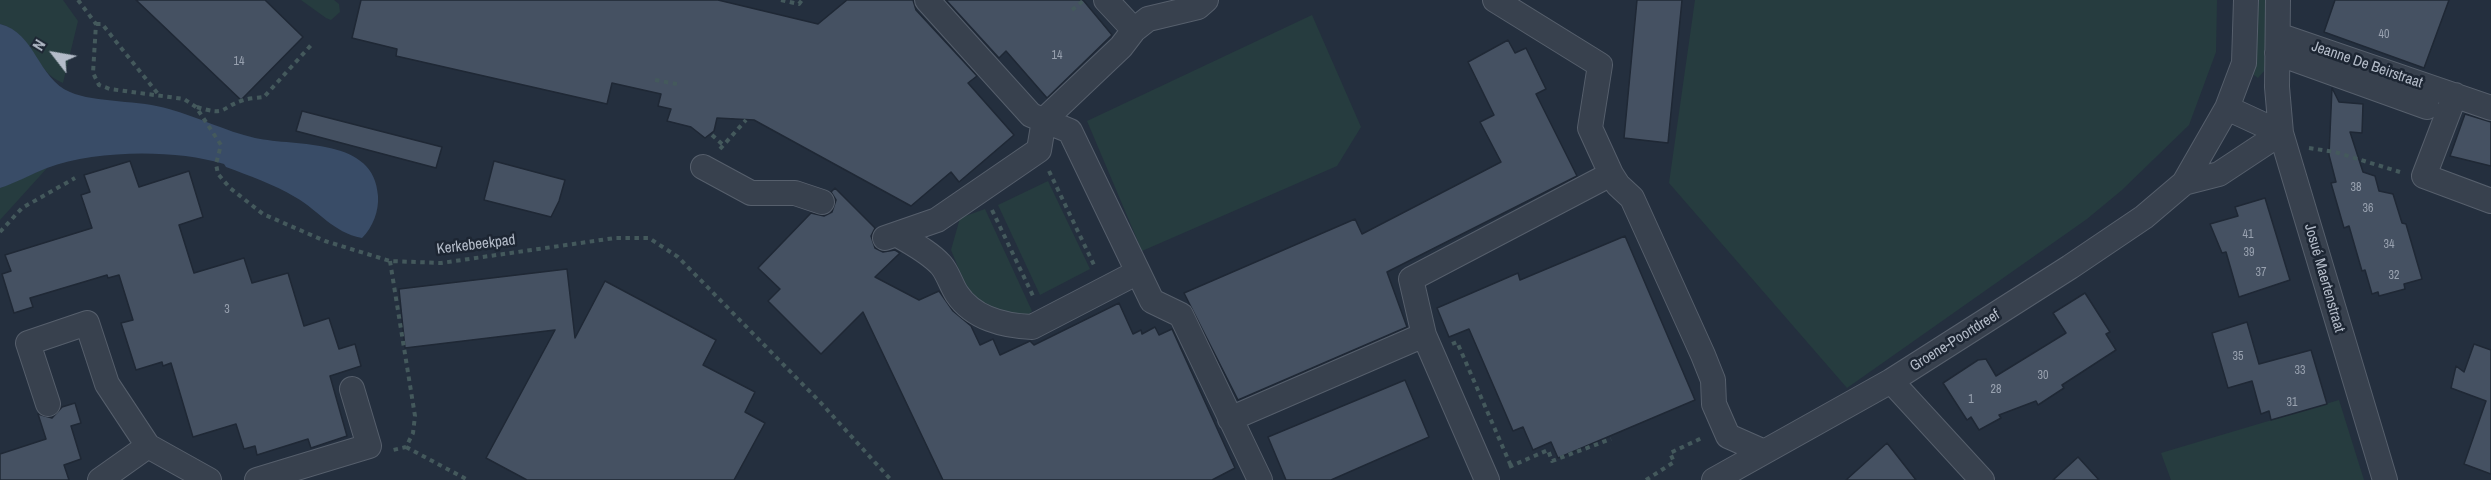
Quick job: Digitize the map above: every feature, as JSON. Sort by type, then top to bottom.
[{"type":"street","points":[[927,0],[1031,115],[1070,131],[1152,301],[1181,315],[1260,480]]},
{"type":"street","points":[[1138,272],[1032,327],[1013,326],[983,316],[957,295],[943,267],[930,254],[892,236],[937,220],[1039,150],[1044,120],[1121,47],[1134,30],[1148,19],[1198,7],[1206,0]]},
{"type":"street","points":[[1495,0],[1600,65],[1590,128],[1611,174],[1618,185],[1632,198],[1703,355],[1713,380],[1714,404],[1728,436],[1762,451]]},
{"type":"street","name":"Groene-Poortdreef","points":[[1714,480],[1762,451],[1892,381],[2144,217],[2184,183],[2227,108],[2244,63],[2246,0]]},
{"type":"street","points":[[2278,0],[2283,139]]},
{"type":"street","points":[[1108,2],[1134,30]]},
{"type":"street","points":[[2278,44],[2427,107]]},
{"type":"street","name":"Jeanne De Beirstraat","points":[[2278,44],[2455,94],[2491,108]]},
{"type":"street","points":[[2455,94],[2424,176],[2491,201]]},
{"type":"street","points":[[2227,108],[2283,139]]},
{"type":"street","name":"Groene-Poortdreef","points":[[2184,183],[2219,174],[2283,139]]},
{"type":"street","name":"Josué Maertenstraat","points":[[2283,139],[2385,480]]},
{"type":"street","points":[[703,167],[751,193],[795,193],[822,202]]},
{"type":"street","points":[[1487,478],[1424,335],[1411,279],[1611,174]]},
{"type":"street","points":[[48,404],[28,343],[87,323],[107,384],[148,447],[209,480]]},
{"type":"street","points":[[1230,419],[1424,335]]},
{"type":"street","points":[[1892,381],[1982,480]]},
{"type":"street","points":[[257,480],[369,446],[352,389]]},
{"type":"street","points":[[100,480],[148,447]]},
{"type":"path","points":[[78,0],[96,24],[102,24],[159,94]]},
{"type":"path","points":[[781,0],[798,4],[802,0]]},
{"type":"path","points":[[1072,10],[1083,0]]},
{"type":"path","name":"Kerkebeekpad","points":[[96,24],[93,73],[99,85],[110,89],[184,99],[196,107],[221,145],[216,164],[218,174],[230,188],[263,214],[325,241],[390,261],[441,263],[615,238],[650,238],[686,265],[821,403],[891,480]]},
{"type":"path","points":[[196,107],[210,111],[225,111],[243,100],[264,97],[313,43]]},
{"type":"path","points":[[655,80],[677,84]]},
{"type":"path","points":[[703,167],[746,120]]},
{"type":"path","points":[[712,135],[723,145]]},
{"type":"path","points":[[2283,139],[2335,152],[2420,179],[2424,176]]},
{"type":"path","points":[[1039,150],[1106,289]]},
{"type":"path","points":[[0,231],[22,208],[75,178]]},
{"type":"path","points":[[982,189],[1044,321]]},
{"type":"path","points":[[390,261],[415,416],[413,433],[406,447]]},
{"type":"path","points":[[1646,480],[1674,462],[1670,453],[1724,427]]},
{"type":"path","points":[[1487,478],[1548,450],[1552,461],[1611,439]]},
{"type":"path","points":[[369,446],[394,450],[406,447],[468,480]]},
{"type":"green space","points":[[0,0],[63,0],[78,21],[63,83],[53,78],[45,70],[19,35],[11,28],[0,24]]},
{"type":"green space","points":[[301,0],[334,0],[339,4],[340,12],[331,20]]},
{"type":"green space","points":[[1695,0],[2217,0],[2216,52],[2189,125],[2122,190],[2087,219],[1847,388],[1669,183]]},
{"type":"green space","points":[[2259,0],[2266,0],[2265,70],[2258,78],[2251,73]]},
{"type":"green space","points":[[1312,15],[1361,127],[1337,166],[1142,251],[1087,121]]},
{"type":"green space","points":[[48,167],[0,220],[0,188]]},
{"type":"green space","points":[[1048,181],[1090,269],[1040,295],[998,205]]},
{"type":"green space","points":[[985,209],[1032,311],[1023,320],[1003,316],[976,300],[963,279],[951,250],[960,218]]},
{"type":"green space","points":[[2339,400],[2364,480],[2171,480],[2161,453]]},
{"type":"water","points":[[0,24],[21,36],[59,86],[80,96],[158,106],[255,138],[331,148],[349,154],[363,163],[374,177],[378,202],[372,224],[362,238],[352,235],[334,226],[295,197],[261,180],[226,167],[224,164],[182,156],[135,154],[88,158],[47,168],[0,188]]},
{"type":"building","points":[[136,0],[265,0],[303,37],[241,100]]},
{"type":"building","points":[[361,0],[718,0],[818,24],[847,0],[913,0],[916,10],[977,76],[968,83],[1014,135],[959,182],[951,172],[911,206],[754,120],[717,118],[714,131],[705,138],[691,127],[667,121],[671,109],[658,106],[661,94],[612,83],[607,104],[396,56],[397,49],[352,38]]},
{"type":"building","points":[[946,0],[1083,0],[1112,35],[1047,98],[1006,51],[999,58]]},
{"type":"building","points":[[1637,0],[1682,0],[1668,143],[1624,138]]},
{"type":"building","points":[[2335,0],[2449,0],[2424,68],[2324,32]]},
{"type":"building","points":[[1508,40],[1515,53],[1526,48],[1546,89],[1536,94],[1577,176],[1387,272],[1407,327],[1238,400],[1184,293],[1355,219],[1362,234],[1501,162],[1480,122],[1494,115],[1468,62]]},
{"type":"building","points":[[2332,88],[2339,102],[2363,104],[2362,133],[2350,132],[2363,172],[2375,176],[2379,191],[2393,194],[2402,223],[2406,224],[2422,279],[2404,284],[2405,289],[2379,296],[2378,292],[2372,294],[2365,270],[2362,271],[2349,226],[2344,228],[2331,183],[2336,182],[2329,155]]},
{"type":"building","points":[[302,111],[442,147],[436,168],[296,131]]},
{"type":"building","points":[[2465,114],[2491,122],[2491,166],[2450,156]]},
{"type":"building","points":[[130,161],[139,187],[189,171],[203,217],[179,225],[194,273],[244,258],[252,283],[288,273],[304,326],[329,318],[339,349],[355,344],[361,366],[330,376],[347,436],[311,448],[308,439],[257,455],[255,446],[244,449],[236,424],[193,437],[171,363],[163,366],[162,362],[136,370],[121,323],[133,320],[119,275],[108,278],[107,275],[30,298],[33,307],[14,313],[2,274],[11,271],[5,255],[92,228],[81,195],[90,192],[84,175]]},
{"type":"building","points":[[494,161],[565,180],[559,201],[551,217],[484,200]]},
{"type":"building","points":[[835,188],[875,228],[871,236],[875,248],[883,252],[895,250],[900,253],[875,277],[919,300],[939,291],[953,311],[971,326],[980,345],[993,339],[1000,355],[1030,341],[1034,345],[1119,303],[1133,334],[1141,330],[1142,334],[1155,327],[1159,335],[1172,329],[1235,468],[1212,480],[943,480],[863,312],[821,354],[768,301],[780,289],[758,268],[811,213],[824,216],[832,212],[836,200],[831,192]]},
{"type":"building","points":[[2265,198],[2290,280],[2239,297],[2226,252],[2222,253],[2210,224],[2238,216],[2235,207]]},
{"type":"building","points":[[1625,236],[1695,400],[1558,458],[1551,442],[1533,450],[1523,427],[1513,431],[1469,329],[1449,337],[1437,308],[1518,273],[1520,280]]},
{"type":"building","points":[[567,269],[575,338],[605,281],[716,340],[703,365],[755,392],[745,412],[765,423],[734,480],[527,480],[486,458],[555,330],[405,348],[399,289]]},
{"type":"building","points":[[2085,293],[2110,332],[2106,334],[2116,350],[2062,385],[2064,388],[2038,405],[2036,401],[1999,415],[2001,418],[1979,430],[1971,417],[1967,420],[1943,383],[1978,360],[1986,359],[1996,376],[2066,333],[2053,313]]},
{"type":"building","points":[[2247,322],[2259,364],[2311,350],[2327,404],[2271,420],[2269,411],[2261,414],[2252,381],[2228,388],[2212,333]]},
{"type":"building","points":[[2474,344],[2491,350],[2491,474],[2464,464],[2486,401],[2451,388],[2456,366],[2464,372]]},
{"type":"building","points":[[1405,380],[1429,437],[1331,480],[1286,480],[1268,437]]},
{"type":"building","points":[[75,403],[81,423],[71,426],[81,459],[64,465],[69,480],[0,480],[0,454],[46,439],[38,414],[52,418],[62,407]]},
{"type":"building","points":[[1887,443],[1916,480],[1846,480]]},
{"type":"building","points":[[2078,457],[2099,480],[2053,480]]}]
